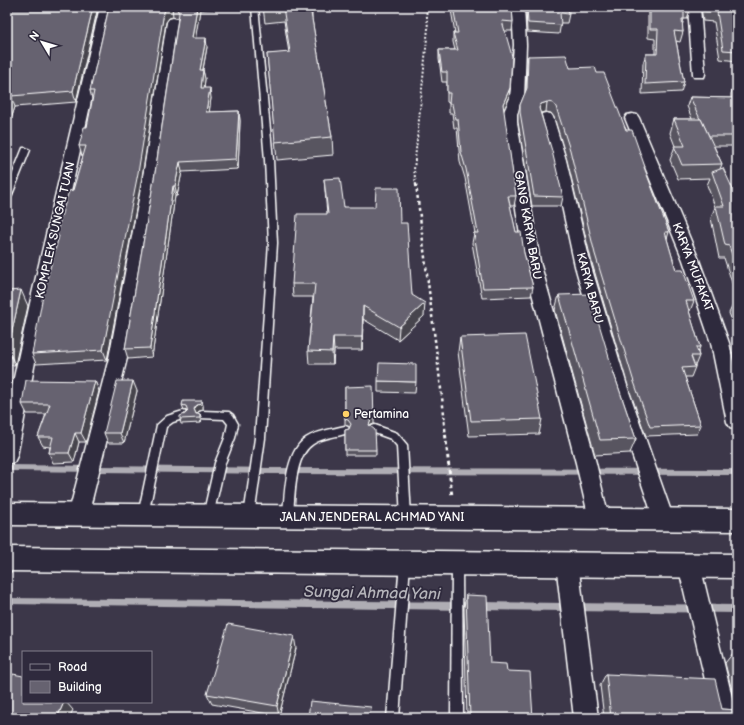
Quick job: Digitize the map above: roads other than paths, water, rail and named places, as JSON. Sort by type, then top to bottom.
[{"type":"highway","name":"JALAN JENDERAL ACHMAD YANI","points":[[7,514],[78,516],[143,515],[737,520]]},
{"type":"highway","points":[[7,559],[405,562],[456,574],[568,576],[688,565],[737,566]]},
{"type":"street","name":"KOMPLEK SUNGAI TUAN","points":[[7,455],[40,294],[106,7]]},
{"type":"street","name":"GANG KARYA BARU","points":[[518,7],[520,45],[517,98],[510,114],[510,122],[526,213],[532,262],[588,471],[599,519]]},
{"type":"street","points":[[694,7],[699,74]]},
{"type":"street","points":[[78,516],[88,482],[92,460],[118,358],[150,183],[173,22]]},
{"type":"street","name":"KARYA BARU","points":[[546,117],[559,160],[583,266],[619,390],[664,520]]},
{"type":"street","name":"KARYA MUFAKAT","points":[[632,118],[692,260],[720,343],[737,422]]},
{"type":"street","points":[[688,565],[726,718]]},
{"type":"street","points":[[568,576],[577,657],[586,718]]},
{"type":"lane","points":[[249,516],[260,438],[273,243],[269,160],[255,7]]},
{"type":"lane","points":[[7,197],[26,150]]},
{"type":"lane","points":[[202,414],[226,416],[232,421],[230,438],[220,463],[208,516]]},
{"type":"lane","points":[[143,515],[152,479],[154,461],[162,425],[170,419],[183,415]]},
{"type":"lane","points":[[374,429],[394,436],[402,445],[406,517]]},
{"type":"lane","points":[[288,516],[295,464],[300,449],[310,440],[345,430]]},
{"type":"lane","points":[[393,718],[405,562]]},
{"type":"lane","points":[[456,574],[457,718]]},
{"type":"waterway","name":"Sungai Ahmad Yani","points":[[7,468],[273,471],[737,472]]},
{"type":"waterway","name":"Sungai Ahmad Yani","points":[[7,601],[471,606]]},
{"type":"waterway","name":"Sungai Ahmad Yani","points":[[481,606],[737,609]]},
{"type":"place","name":"Pertamina","points":[[346,414]]}]
